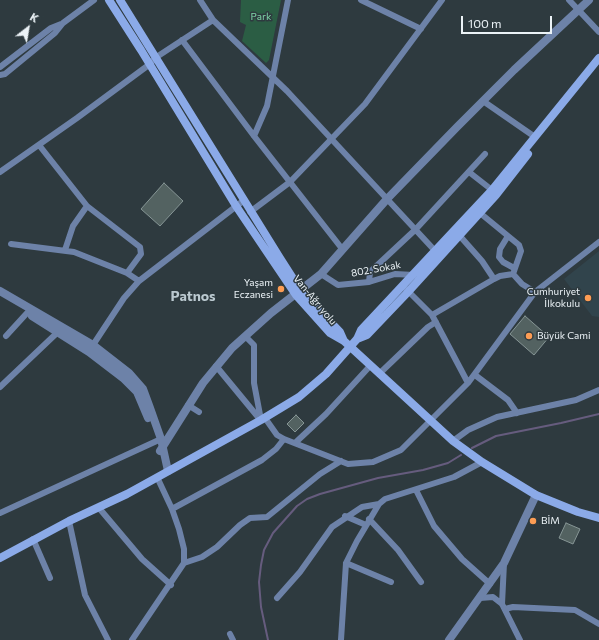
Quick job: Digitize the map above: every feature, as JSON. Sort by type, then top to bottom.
[{"type":"main road","name":"Van-Ağrı yolu","points":[[109,0],[153,61],[236,206],[330,333],[347,344],[431,421],[482,462],[536,495],[578,512],[599,518]]},
{"type":"main road","points":[[120,0],[153,61],[250,212],[299,293]]},
{"type":"main road","points":[[0,558],[69,521],[99,508],[157,477],[263,419],[299,397],[326,374],[347,344],[367,335],[492,190],[599,58]]},
{"type":"main road","points":[[406,289],[414,275],[459,235],[480,213],[599,65]]},
{"type":"street","points":[[0,67],[51,28],[63,23],[94,0]]},
{"type":"street","points":[[254,136],[266,106],[288,0]]},
{"type":"street","points":[[361,0],[421,29]]},
{"type":"street","points":[[250,212],[290,182],[374,94],[442,0]]},
{"type":"street","points":[[569,0],[599,32]]},
{"type":"street","points":[[0,512],[160,444],[216,366],[245,336],[321,274],[387,199],[483,101],[589,0]]},
{"type":"street","points":[[202,1],[213,20],[272,77],[331,138],[438,254]]},
{"type":"street","points":[[0,172],[182,40],[213,20]]},
{"type":"street","points":[[0,75],[5,74],[55,33],[63,23]]},
{"type":"street","points":[[182,40],[254,136],[343,250]]},
{"type":"street","points":[[483,101],[535,137]]},
{"type":"street","points":[[39,145],[87,206],[107,223],[140,247],[141,254],[127,273]]},
{"type":"street","points":[[369,282],[370,272],[416,229],[485,154]]},
{"type":"street","points":[[469,172],[492,190]]},
{"type":"street","points":[[91,348],[124,298],[139,281],[243,201]]},
{"type":"street","points":[[65,250],[73,226],[87,206]]},
{"type":"street","points":[[480,213],[521,249],[514,271]]},
{"type":"street","points":[[459,235],[482,261],[494,279]]},
{"type":"street","points":[[508,236],[500,249],[499,257],[514,271],[522,284],[535,292]]},
{"type":"street","points":[[216,366],[277,435],[348,464],[373,462],[401,450],[431,421],[475,375],[535,292],[599,242]]},
{"type":"street","points":[[11,244],[74,252],[127,273],[139,281]]},
{"type":"street","points":[[432,315],[494,279],[514,271]]},
{"type":"street","name":"802. Sokak","points":[[321,274],[335,285],[369,282],[395,274],[414,275]]},
{"type":"street","points":[[406,289],[432,315],[468,383]]},
{"type":"street","points":[[0,291],[129,373],[142,389],[168,471]]},
{"type":"street","points":[[0,297],[60,330]]},
{"type":"street","points":[[6,336],[27,313]]},
{"type":"street","points":[[380,374],[428,327],[436,322]]},
{"type":"street","points":[[0,387],[60,330]]},
{"type":"street","points":[[245,336],[254,345],[254,383],[263,419]]},
{"type":"street","points":[[295,443],[326,414],[370,366]]},
{"type":"street","points":[[475,375],[508,400],[516,412]]},
{"type":"street","points":[[454,441],[468,430],[482,423],[516,412],[576,400],[599,390]]},
{"type":"street","points":[[188,405],[199,412]]},
{"type":"street","points":[[172,509],[256,463],[271,453],[284,438]]},
{"type":"street","points":[[184,563],[202,556],[217,547],[240,525],[250,518],[267,517],[320,474],[341,461]]},
{"type":"street","points":[[341,640],[346,563],[379,504],[385,499],[454,477],[482,462]]},
{"type":"street","points":[[132,640],[171,585],[184,563],[184,549],[172,509],[157,477]]},
{"type":"street","points":[[416,490],[434,526],[462,559],[490,584]]},
{"type":"street","points":[[449,640],[504,563],[536,495]]},
{"type":"street","points":[[277,598],[300,572],[332,527],[345,516],[362,507],[379,504]]},
{"type":"street","points":[[99,508],[142,559],[171,585]]},
{"type":"street","points":[[345,516],[368,522],[398,550],[421,582]]},
{"type":"street","points":[[69,521],[85,595],[108,640]]},
{"type":"street","points":[[34,540],[50,578]]},
{"type":"street","points":[[346,563],[391,582]]},
{"type":"street","points":[[503,606],[504,563]]},
{"type":"street","points":[[480,598],[493,597],[503,606],[520,640]]},
{"type":"street","points":[[503,606],[575,610],[599,624]]},
{"type":"street","points":[[230,634],[233,640]]},
{"type":"shaded area","name":"Cumhuriyet İlkokulu","points":[[599,251],[599,317],[592,316],[564,279]]},
{"type":"green space","name":"Park","points":[[241,0],[281,0],[269,60],[266,63],[242,41],[246,25],[240,22]]},
{"type":"building","points":[[164,183],[183,201],[160,226],[141,209]]},
{"type":"building","name":"Büyük Cami","points":[[525,316],[549,337],[534,355],[510,334]]},
{"type":"building","points":[[296,415],[304,423],[295,432],[287,424]]},
{"type":"building","points":[[566,523],[580,529],[573,544],[559,538]]},
{"type":"waterway","points":[[472,448],[496,436],[599,414]]},
{"type":"waterway","points":[[268,640],[261,607],[259,582],[264,550],[273,533],[297,506],[307,499],[320,494],[378,478],[423,470],[448,463],[461,455]]},
{"type":"place","name":"Yaşam Eczanesi","points":[[281,289]]},
{"type":"place","name":"Cumhuriyet İlkokulu","points":[[588,298]]},
{"type":"place","name":"Büyük Cami","points":[[529,336]]},
{"type":"place","name":"BİM","points":[[533,521]]},
{"type":"district","name":"Patnos","points":[[193,296]]}]
